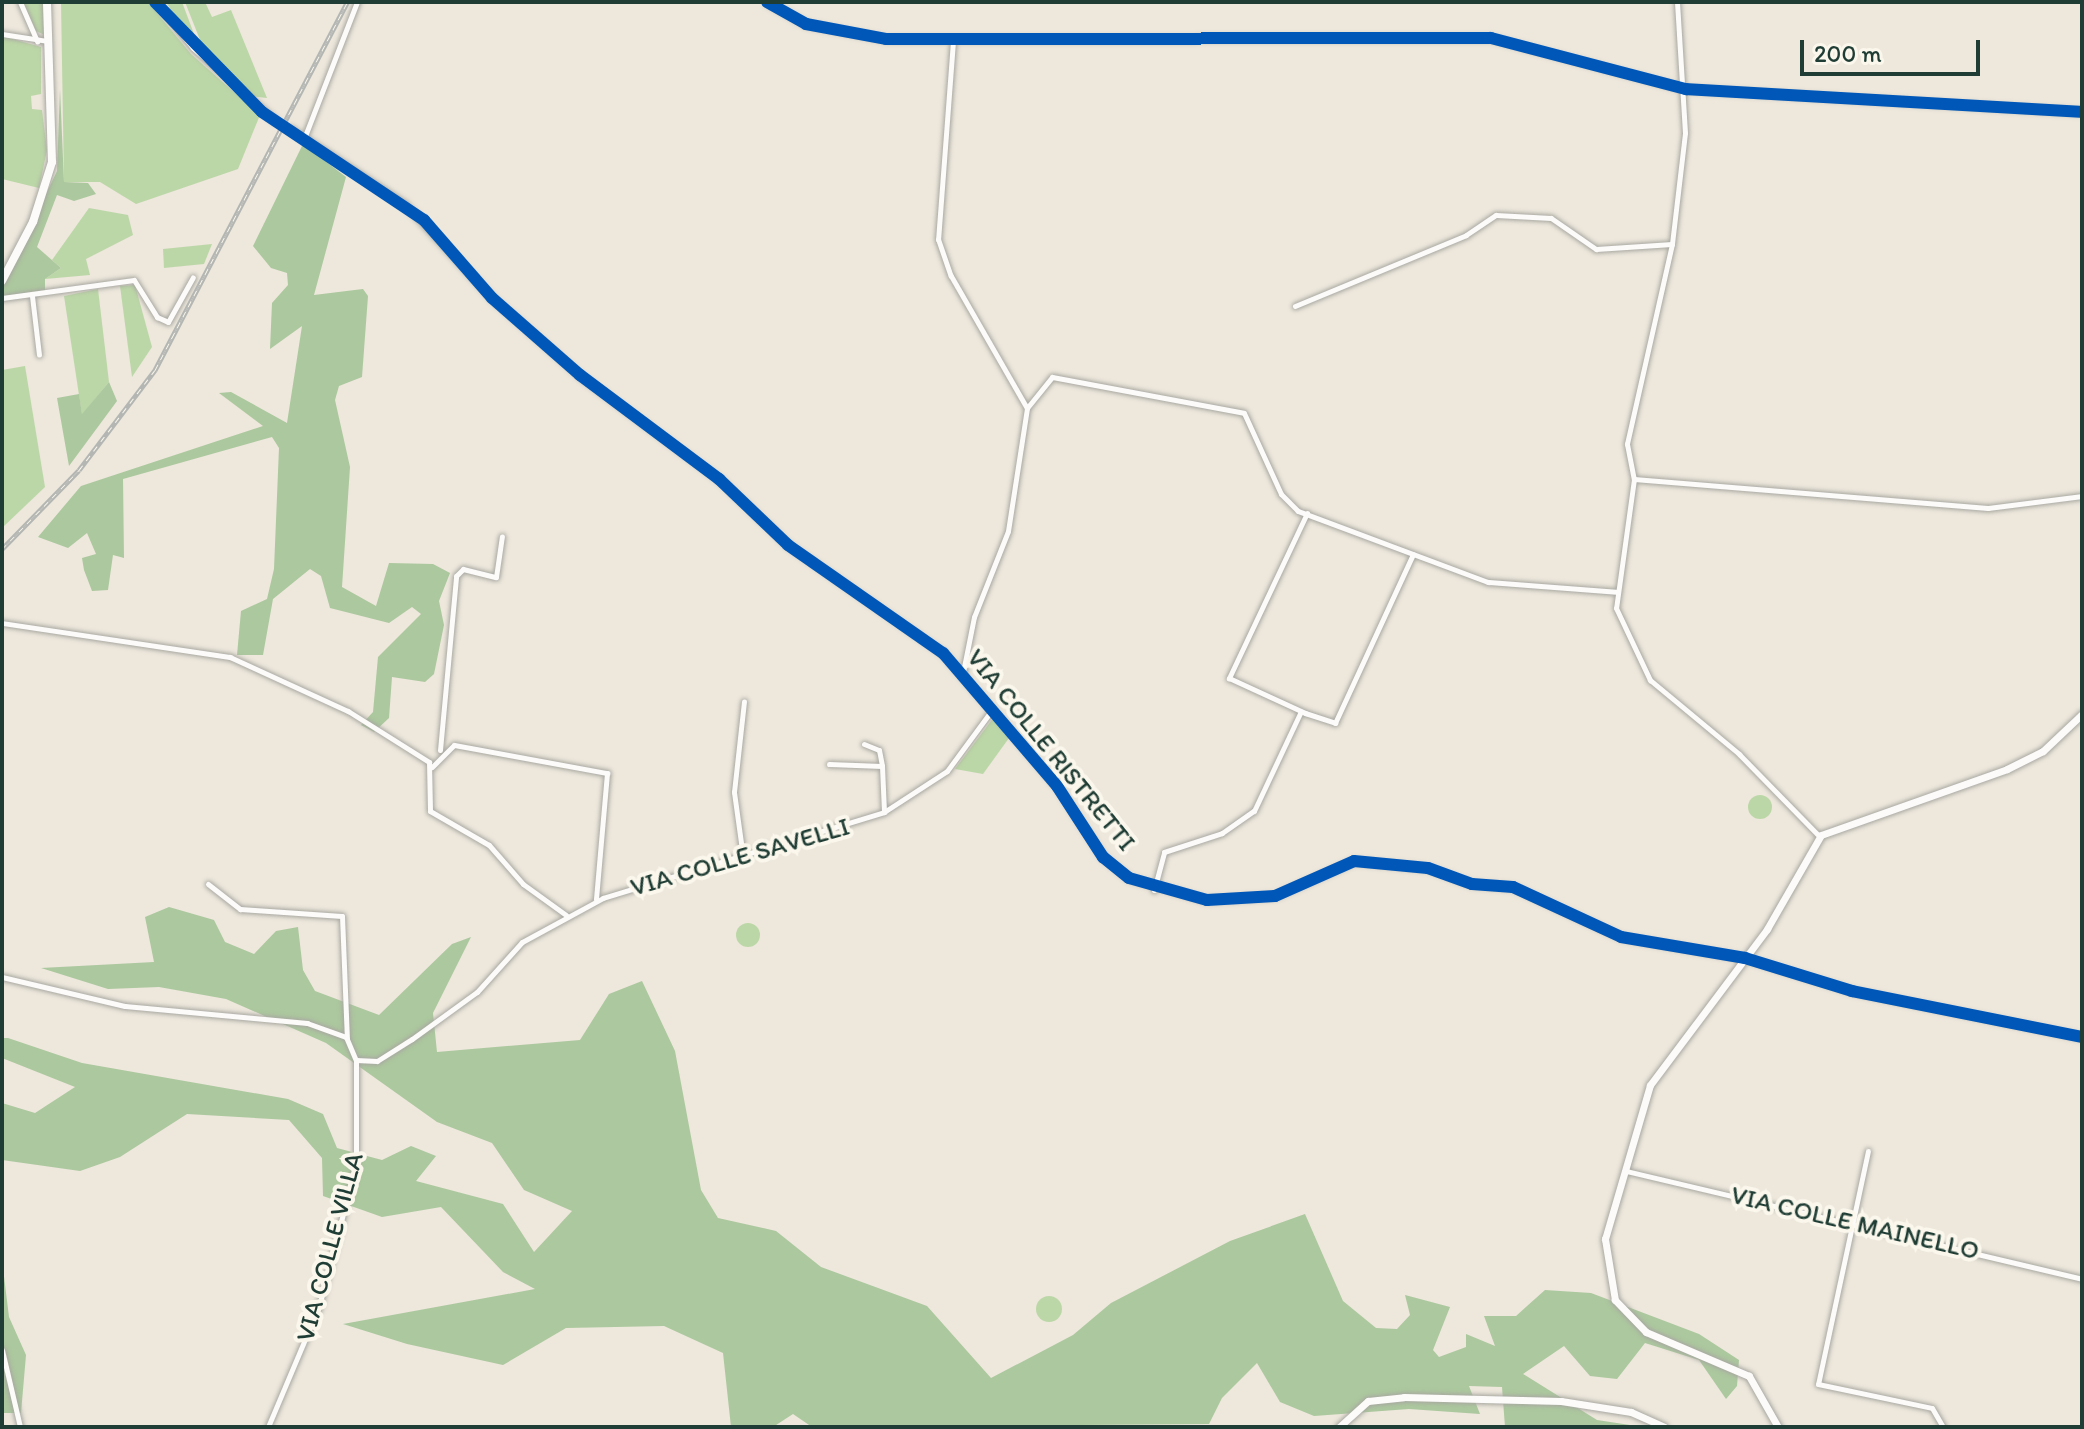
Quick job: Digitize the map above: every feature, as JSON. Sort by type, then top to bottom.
[{"type":"main road","points":[[2,281],[28,234],[52,162],[47,2]]},
{"type":"street","points":[[20,2],[37,41]]},
{"type":"street","points":[[155,2],[193,48],[275,120]]},
{"type":"street","points":[[305,136],[357,2]]},
{"type":"street","points":[[767,2],[817,27],[953,41],[1491,38],[1686,89],[2082,112]]},
{"type":"street","points":[[1677,2],[1686,89],[1672,244],[1627,444],[1634,479],[1617,592],[1619,619],[1650,680],[1739,754],[1820,837]]},
{"type":"street","points":[[2,34],[49,41]]},
{"type":"street","points":[[953,41],[938,239],[951,276],[1027,408]]},
{"type":"street","name":"VIA COLLE RISTRETTI","points":[[290,128],[405,204],[513,317],[719,479],[788,545],[845,579],[963,672],[1057,786],[1103,857],[1154,890],[1207,900],[1275,896],[1340,864],[1397,863],[1513,887],[1621,937],[1745,958],[1852,991],[2082,1037]]},
{"type":"street","points":[[1295,306],[1466,235],[1496,215],[1551,218],[1596,249],[1672,244]]},
{"type":"street","points":[[2,298],[134,280],[168,322],[193,277]]},
{"type":"street","points":[[32,296],[39,355]]},
{"type":"street","points":[[963,672],[978,604],[1008,531],[1027,408],[1052,377],[1237,410],[1253,423],[1284,500],[1307,513],[1413,554],[1488,582],[1617,592]]},
{"type":"street","points":[[1634,479],[1988,508],[2082,496]]},
{"type":"street","points":[[1307,513],[1229,678],[1301,711],[1335,723],[1413,554]]},
{"type":"street","points":[[430,772],[440,752],[455,578],[463,569],[496,577],[502,536]]},
{"type":"street","points":[[2,623],[230,657],[348,711],[429,762],[433,814],[489,845],[523,884],[566,915]]},
{"type":"street","points":[[743,857],[734,792],[744,702]]},
{"type":"street","name":"VIA COLLE SAVELLI","points":[[356,1060],[379,1060],[452,1012],[517,946],[566,915],[658,876],[743,857],[884,812],[948,770],[992,710]]},
{"type":"street","points":[[1154,890],[1164,852],[1222,833],[1254,811],[1301,711]]},
{"type":"street","points":[[1778,1427],[1749,1376],[1646,1332],[1620,1309],[1605,1239],[1654,1076],[1745,958],[1820,837],[2007,769],[2043,751],[2082,714]]},
{"type":"street","points":[[864,744],[879,750],[884,812]]},
{"type":"street","points":[[440,752],[461,746],[607,773],[596,901]]},
{"type":"street","points":[[829,764],[882,766]]},
{"type":"street","points":[[208,884],[242,910],[342,916],[347,1039],[356,1060]]},
{"type":"street","points":[[2,977],[132,1008],[332,1027],[347,1039]]},
{"type":"street","name":"VIA COLLE VILLA","points":[[268,1427],[320,1301],[356,1164],[356,1060]]},
{"type":"street","points":[[1868,1151],[1818,1386],[1924,1405],[1943,1427]]},
{"type":"street","name":"VIA COLLE MAINELLO","points":[[1626,1171],[1853,1220],[2082,1279]]},
{"type":"street","points":[[2,1350],[20,1427]]},
{"type":"street","points":[[1339,1427],[1368,1401],[1416,1397],[1561,1401],[1631,1412],[1664,1427]]},
{"type":"green space","points":[[23,2],[43,2],[45,35],[36,31]]},
{"type":"green space","points":[[61,2],[148,2],[191,54],[260,115],[238,169],[136,204],[100,182],[64,182]]},
{"type":"green space","points":[[166,2],[182,2],[197,42],[171,10]]},
{"type":"green space","points":[[185,2],[205,2],[212,17],[231,10],[267,98],[249,96],[204,50]]},
{"type":"green space","points":[[2,36],[41,47],[41,94],[31,96],[32,109],[42,110],[47,150],[39,188],[2,179]]},
{"type":"green space","points":[[60,89],[64,182],[88,183],[96,194],[74,201],[57,195],[37,247],[61,268],[45,279],[45,293],[4,296],[2,287],[57,171]]},
{"type":"green space","points":[[303,144],[346,177],[314,295],[363,289],[368,296],[362,377],[339,386],[335,400],[350,467],[342,587],[376,606],[389,563],[433,564],[450,573],[439,601],[444,625],[434,674],[425,682],[392,677],[389,718],[374,732],[361,725],[373,712],[378,657],[421,614],[412,607],[389,623],[330,608],[321,576],[310,569],[273,599],[263,655],[237,655],[241,611],[267,599],[274,569],[279,448],[272,437],[123,479],[124,558],[113,555],[108,590],[92,591],[84,570],[82,558],[96,554],[87,533],[68,548],[38,537],[81,486],[263,426],[219,393],[231,392],[287,423],[302,326],[270,349],[272,303],[288,285],[287,273],[271,268],[253,246]]},
{"type":"green space","points":[[89,208],[128,215],[133,235],[86,259],[90,275],[45,279],[61,268],[52,260]]},
{"type":"green space","points":[[212,244],[204,264],[164,268],[163,249]]},
{"type":"green space","points":[[135,285],[152,347],[132,377],[120,286]]},
{"type":"green space","points":[[98,289],[109,382],[82,415],[64,296]]},
{"type":"green space","points":[[25,366],[45,487],[2,528],[2,370]]},
{"type":"green space","points":[[109,382],[117,401],[69,466],[57,398],[79,394],[82,414]]},
{"type":"green space","points":[[994,717],[1009,738],[983,774],[955,769]]},
{"type":"green space","points":[[1760,795],[1769,798],[1772,807],[1769,816],[1760,819],[1751,816],[1748,807],[1751,798]]},
{"type":"green space","points":[[169,907],[214,920],[225,942],[254,954],[276,931],[298,927],[303,970],[315,991],[379,1015],[452,944],[471,937],[433,1013],[437,1052],[580,1040],[609,994],[642,981],[675,1051],[701,1190],[718,1218],[776,1231],[821,1267],[927,1306],[991,1378],[1073,1335],[1111,1303],[1230,1241],[1305,1214],[1343,1301],[1376,1328],[1397,1329],[1410,1315],[1405,1295],[1450,1307],[1433,1350],[1439,1357],[1466,1347],[1466,1334],[1495,1346],[1484,1316],[1516,1316],[1545,1290],[1591,1293],[1699,1334],[1739,1360],[1737,1386],[1726,1399],[1699,1360],[1645,1343],[1617,1379],[1590,1376],[1564,1346],[1523,1374],[1597,1420],[1643,1427],[1505,1427],[1502,1387],[1469,1386],[1480,1414],[1409,1409],[1314,1416],[1280,1402],[1257,1363],[1222,1398],[1209,1424],[812,1427],[793,1414],[773,1427],[731,1427],[723,1353],[664,1326],[566,1328],[503,1365],[407,1344],[343,1324],[535,1289],[503,1272],[441,1207],[382,1217],[323,1196],[322,1158],[289,1120],[187,1114],[120,1157],[80,1171],[2,1160],[2,1103],[35,1113],[75,1087],[2,1058],[2,1038],[8,1038],[82,1063],[288,1099],[323,1114],[337,1148],[382,1160],[411,1146],[436,1156],[416,1181],[503,1204],[534,1252],[572,1211],[524,1190],[492,1143],[437,1122],[326,1043],[226,999],[159,987],[108,989],[41,968],[154,962],[145,917]]},
{"type":"green space","points":[[748,923],[756,927],[760,935],[756,943],[748,947],[740,943],[736,935],[740,927]]},
{"type":"green space","points":[[2,1260],[9,1317],[26,1355],[21,1413],[2,1413]]},
{"type":"green space","points":[[1049,1296],[1058,1300],[1062,1309],[1058,1318],[1049,1322],[1040,1318],[1036,1309],[1040,1300]]},
{"type":"tunnel","points":[[275,120],[290,128]]},
{"type":"railway","points":[[2,549],[79,470],[155,370],[347,2]]},
{"type":"cycle path","points":[[155,2],[262,112],[424,220],[492,298],[580,375],[719,479],[788,545],[943,653],[1057,786],[1103,857],[1129,878],[1207,900],[1275,896],[1354,861],[1428,868],[1472,884],[1513,887],[1621,937],[1745,958],[1852,991],[2082,1037]]},
{"type":"cycle path","points":[[767,2],[806,24],[886,39],[1491,38],[1686,89],[2082,112]]}]
